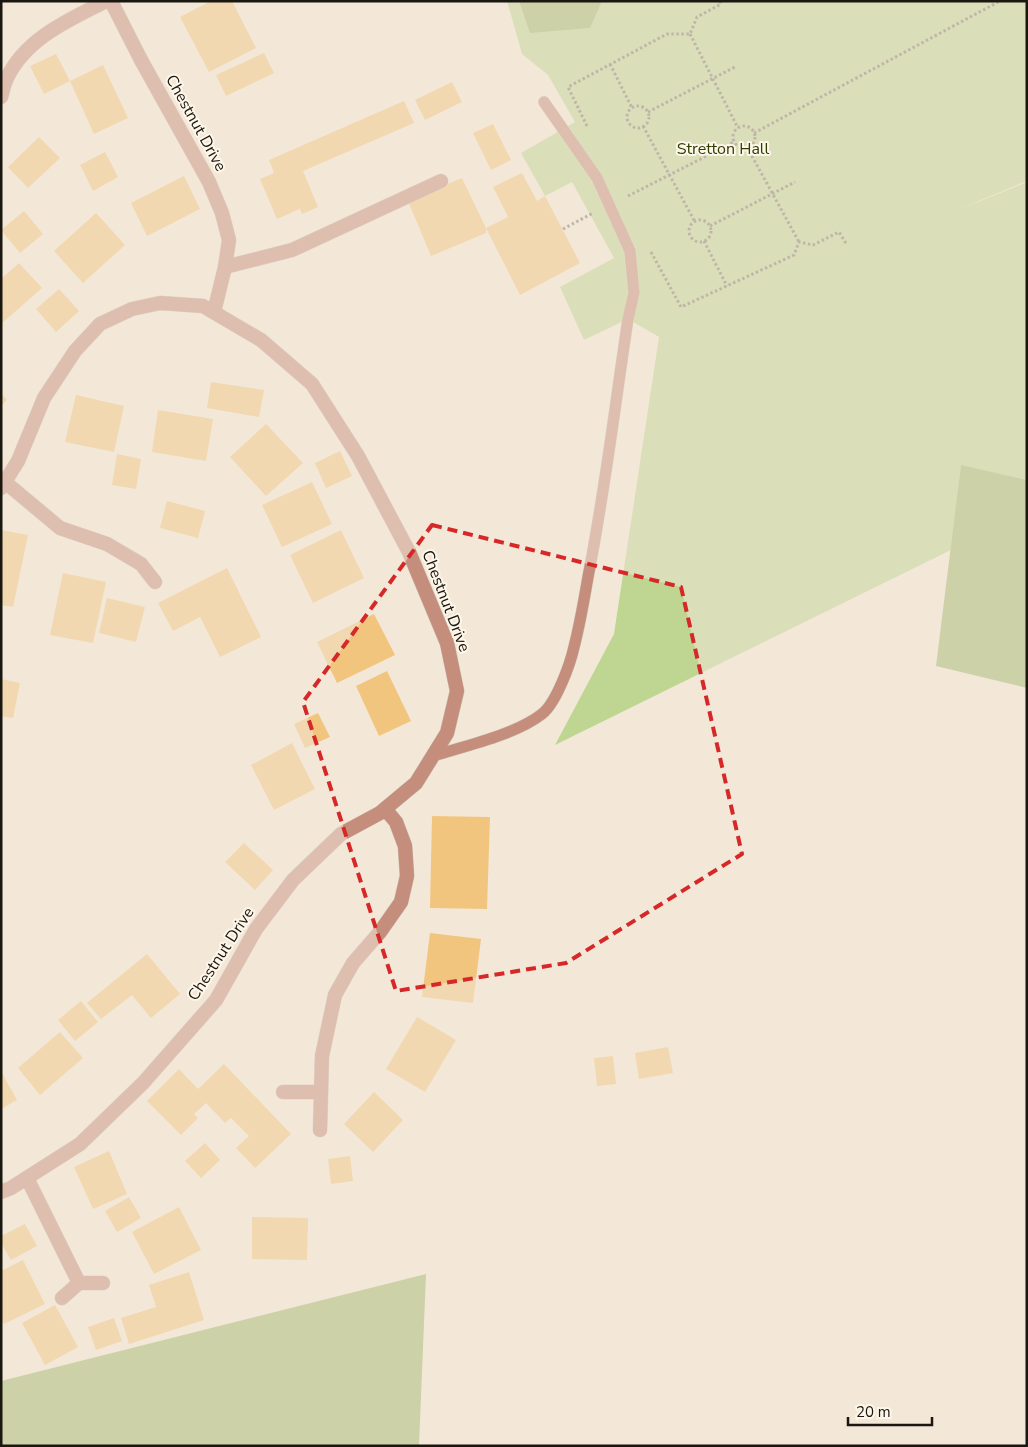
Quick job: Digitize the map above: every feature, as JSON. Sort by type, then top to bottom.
[{"type":"street","points":[[1,97],[7,78],[24,54],[53,28],[106,1]]},
{"type":"street","name":"Chestnut Drive","points":[[1,1192],[27,1178],[80,1144],[143,1083],[216,1000],[256,930],[293,880],[341,834],[385,809],[416,783],[447,734],[457,691],[447,643],[409,552],[358,456],[312,384],[261,340],[214,312],[226,267],[229,240],[219,205],[209,182],[141,60],[111,1]]},
{"type":"street","points":[[226,267],[292,250],[441,181]]},
{"type":"street","points":[[155,582],[141,564],[107,544],[60,528],[3,485],[18,461],[44,398],[75,351],[100,324],[132,309],[160,303],[203,306],[214,312]]},
{"type":"street","points":[[320,1130],[322,1056],[335,995],[353,963],[380,932],[401,902],[407,876],[405,846],[396,822],[385,809]]},
{"type":"street","points":[[283,1092],[321,1092]]},
{"type":"street","points":[[27,1178],[79,1282]]},
{"type":"street","points":[[62,1298],[79,1282],[103,1283]]},
{"type":"lane","points":[[433,756],[504,734],[524,725],[543,713],[558,691],[575,646],[595,542],[628,319],[634,294],[630,251],[597,178],[544,102]]},
{"type":"path","points":[[720,1],[722,4],[697,17],[690,34],[738,128]]},
{"type":"path","points":[[754,133],[1000,1]]},
{"type":"path","points":[[589,130],[568,87],[667,34],[690,34]]},
{"type":"path","points":[[610,64],[632,108]]},
{"type":"path","points":[[648,112],[735,67]]},
{"type":"path","points":[[642,107],[648,112],[648,120],[643,126],[634,127],[629,123],[627,116],[632,108],[642,107]]},
{"type":"path","points":[[643,126],[695,222]]},
{"type":"path","points":[[745,126],[752,130],[754,133],[753,143],[747,147],[740,148],[734,142],[734,133],[738,128],[745,126]]},
{"type":"path","points":[[562,229],[734,142]]},
{"type":"path","points":[[747,147],[800,242],[813,245],[839,232],[846,246]]},
{"type":"path","points":[[710,226],[795,182]]},
{"type":"path","points":[[695,222],[705,222],[710,226],[711,234],[707,240],[697,241],[691,238],[689,231],[695,222]]},
{"type":"path","points":[[704,241],[727,286]]},
{"type":"path","points":[[650,248],[681,307],[794,255],[800,242]]},
{"type":"highlighted area","points":[[432,525],[681,587],[742,854],[566,963],[396,991],[303,702]]},
{"type":"green space","name":"Stretton Hall","points":[[507,1],[1027,1],[1027,181],[948,214],[1027,182],[1027,480],[961,466],[951,550],[555,745],[614,634],[659,337],[628,319],[584,340],[560,287],[614,258],[572,182],[545,196],[521,153],[575,122],[548,75],[522,54]]},
{"type":"green space","points":[[519,1],[602,1],[590,28],[530,33]]},
{"type":"green space","points":[[961,465],[1027,480],[1027,688],[936,666]]},
{"type":"green space","points":[[426,1274],[419,1446],[1,1446],[1,1381]]},
{"type":"building","points":[[211,1],[232,1],[256,48],[209,72],[180,17]]},
{"type":"building","points":[[264,53],[274,73],[226,96],[216,75]]},
{"type":"building","points":[[56,54],[70,81],[44,94],[30,66]]},
{"type":"building","points":[[103,65],[128,118],[94,134],[70,81]]},
{"type":"building","points":[[452,82],[462,102],[425,120],[415,100]]},
{"type":"building","points":[[404,101],[414,123],[303,171],[318,207],[302,214],[300,209],[277,219],[260,179],[274,173],[269,160]]},
{"type":"building","points":[[493,124],[511,160],[491,170],[473,133]]},
{"type":"building","points":[[39,137],[60,158],[28,188],[8,167]]},
{"type":"building","points":[[105,152],[118,177],[93,191],[80,165]]},
{"type":"building","points":[[522,173],[537,201],[545,196],[580,263],[520,295],[486,228],[508,217],[493,187]]},
{"type":"building","points":[[184,176],[200,209],[147,236],[131,203]]},
{"type":"building","points":[[462,178],[486,228],[486,233],[431,256],[408,201]]},
{"type":"building","points":[[24,211],[43,234],[20,253],[1,230]]},
{"type":"building","points":[[96,213],[125,245],[83,283],[54,251]]},
{"type":"building","points":[[19,263],[42,288],[1,324],[1,279]]},
{"type":"building","points":[[59,289],[79,311],[56,332],[36,309]]},
{"type":"building","points":[[211,382],[264,390],[259,417],[207,408]]},
{"type":"building","points":[[1,393],[7,400],[1,406]]},
{"type":"building","points":[[76,395],[124,406],[114,452],[65,442]]},
{"type":"building","points":[[158,410],[213,419],[206,461],[152,452]]},
{"type":"building","points":[[266,424],[303,463],[266,496],[230,457]]},
{"type":"building","points":[[340,451],[352,476],[326,488],[315,463]]},
{"type":"building","points":[[117,454],[141,459],[136,489],[112,485]]},
{"type":"building","points":[[312,482],[332,524],[282,547],[262,505]]},
{"type":"building","points":[[167,501],[205,511],[198,538],[160,528]]},
{"type":"building","points":[[1,530],[28,535],[13,607],[1,605]]},
{"type":"building","points":[[341,530],[364,578],[313,603],[290,555]]},
{"type":"building","points":[[227,568],[261,637],[220,657],[200,617],[173,631],[158,603]]},
{"type":"building","points":[[63,573],[106,582],[93,643],[50,635]]},
{"type":"building","points":[[107,598],[145,607],[136,642],[99,633]]},
{"type":"building","points":[[374,614],[395,655],[337,683],[317,642]]},
{"type":"building","points":[[387,671],[411,721],[379,736],[356,686]]},
{"type":"building","points":[[1,679],[20,683],[13,718],[1,716]]},
{"type":"building","points":[[318,713],[330,737],[305,748],[294,724]]},
{"type":"building","points":[[292,743],[315,789],[274,810],[251,765]]},
{"type":"building","points":[[432,816],[490,817],[487,909],[430,908]]},
{"type":"building","points":[[244,843],[273,870],[255,890],[225,862]]},
{"type":"building","points":[[430,933],[481,939],[473,1003],[422,997]]},
{"type":"building","points":[[147,954],[180,994],[151,1018],[132,995],[101,1019],[87,1003]]},
{"type":"building","points":[[81,1001],[98,1022],[75,1041],[58,1020]]},
{"type":"building","points":[[417,1017],[456,1040],[425,1092],[386,1069]]},
{"type":"building","points":[[60,1032],[83,1058],[40,1095],[18,1068]]},
{"type":"building","points":[[668,1047],[673,1073],[639,1079],[635,1053]]},
{"type":"building","points":[[613,1056],[616,1084],[597,1086],[594,1058]]},
{"type":"building","points":[[224,1064],[291,1134],[255,1168],[236,1148],[249,1136],[231,1118],[225,1123],[206,1103],[194,1114],[198,1118],[181,1135],[147,1101],[179,1069],[198,1089]]},
{"type":"building","points":[[1,1071],[17,1100],[1,1109]]},
{"type":"building","points":[[374,1092],[403,1120],[373,1152],[344,1124]]},
{"type":"building","points":[[205,1143],[220,1160],[201,1178],[185,1161]]},
{"type":"building","points":[[109,1151],[127,1194],[93,1209],[74,1167]]},
{"type":"building","points":[[350,1156],[353,1181],[331,1184],[328,1159]]},
{"type":"building","points":[[129,1197],[141,1218],[117,1232],[105,1211]]},
{"type":"building","points":[[179,1207],[201,1250],[154,1274],[132,1232]]},
{"type":"building","points":[[252,1217],[308,1218],[307,1260],[252,1259]]},
{"type":"building","points":[[25,1224],[37,1246],[11,1260],[1,1243],[1,1236]]},
{"type":"building","points":[[23,1260],[45,1304],[4,1324],[1,1318],[1,1271]]},
{"type":"building","points":[[189,1272],[204,1320],[129,1344],[121,1318],[156,1307],[149,1285]]},
{"type":"building","points":[[55,1305],[78,1347],[45,1365],[22,1323]]},
{"type":"building","points":[[114,1318],[122,1341],[96,1350],[88,1327]]}]
